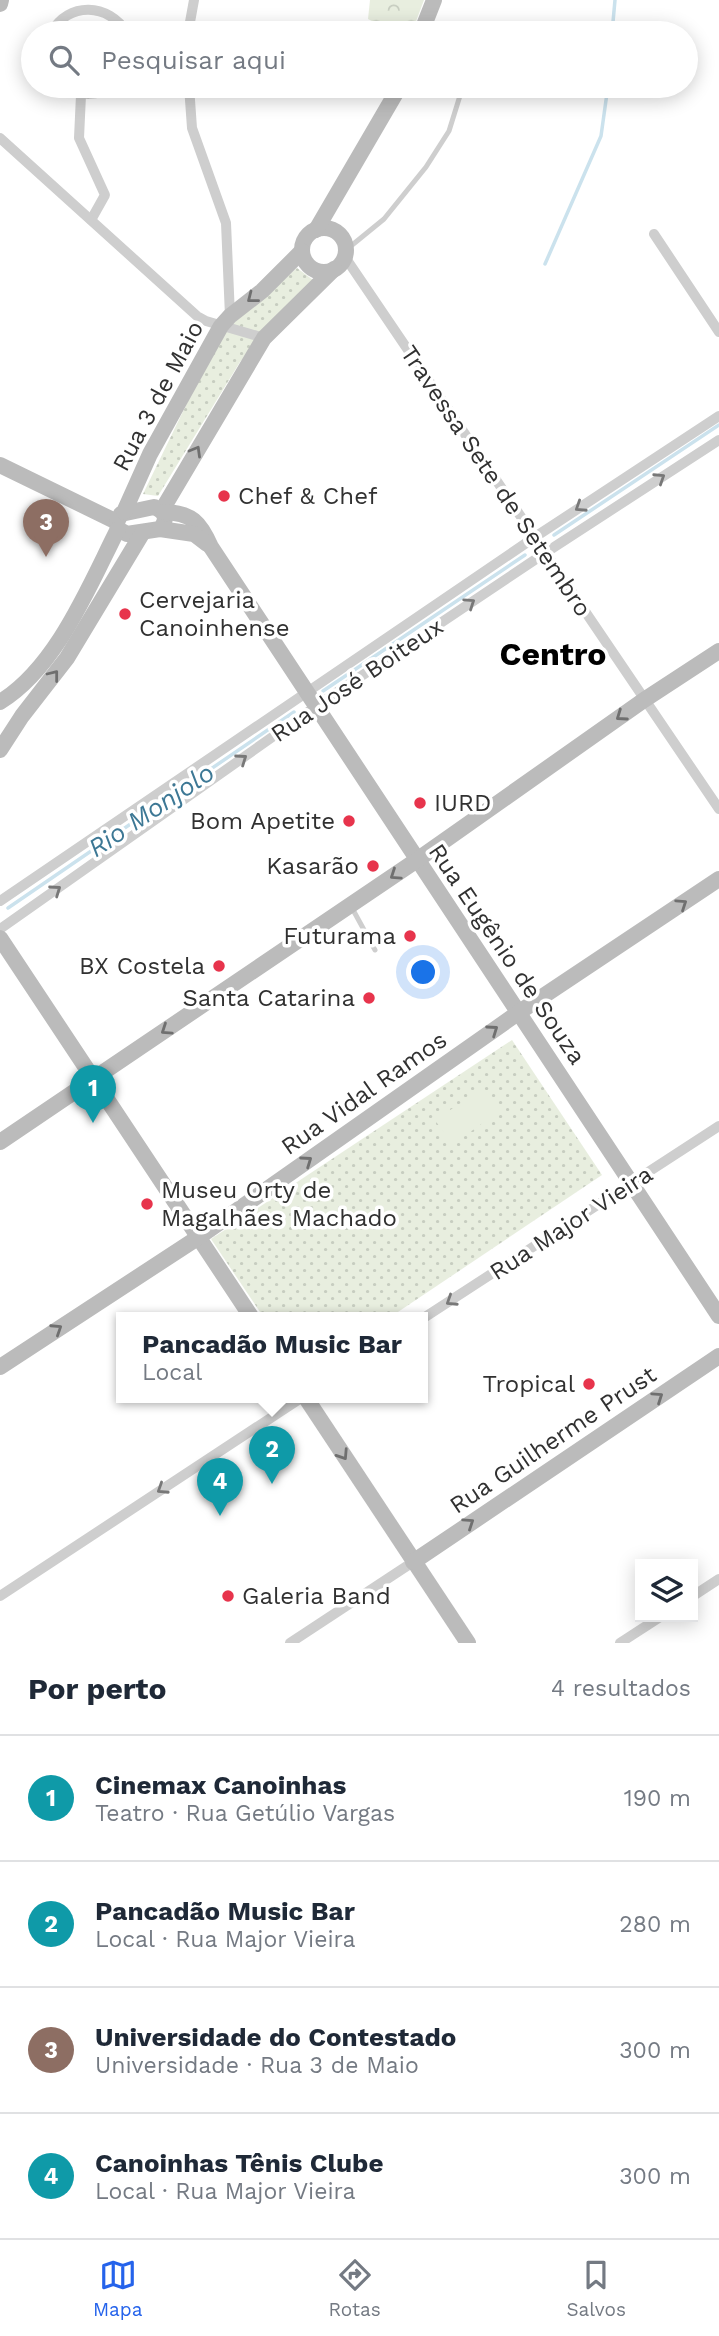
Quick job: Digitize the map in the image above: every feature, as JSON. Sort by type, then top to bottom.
[{"type":"street","points":[[190,21],[194,0]]},
{"type":"street","points":[[426,21],[434,0]]},
{"type":"street","points":[[60,21],[70,13],[88,9],[106,12],[120,21]]},
{"type":"street","points":[[81,98],[79,138],[105,194],[91,220]]},
{"type":"street","points":[[190,98],[192,128],[226,223],[225,321]]},
{"type":"street","points":[[316,230],[393,98]]},
{"type":"street","points":[[0,138],[197,316],[225,321],[264,338]]},
{"type":"street","points":[[324,229],[339,235],[342,259],[326,272],[317,271],[304,260],[303,242],[316,230],[324,229]]},
{"type":"street","points":[[654,234],[719,332]]},
{"type":"street","name":"Rua 3 de Maio","points":[[0,702],[17,691],[54,649],[93,578],[150,454],[225,321],[262,291],[302,251]]},
{"type":"street","points":[[160,529],[165,522],[163,511],[264,338],[342,259]]},
{"type":"street","name":"Travessa Sete de Setembro","points":[[342,259],[535,537],[719,810]]},
{"type":"street","name":"Rua José Boiteux","points":[[0,901],[305,692],[719,416]]},
{"type":"street","name":"Rua José Boiteux","points":[[0,929],[315,708],[545,552],[719,440]]},
{"type":"street","points":[[0,465],[120,521],[127,534],[160,529],[194,534],[211,547]]},
{"type":"street","name":"Rua Eugênio de Souza","points":[[120,521],[154,507],[183,513],[204,531],[211,547],[315,708],[719,1316]]},
{"type":"street","points":[[0,750],[67,659],[143,532]]},
{"type":"street","points":[[93,578],[111,586]]},
{"type":"street","points":[[0,1142],[417,860],[644,700],[719,651]]},
{"type":"street","points":[[17,691],[30,707]]},
{"type":"street","name":"Rua Vidal Ramos","points":[[0,1367],[199,1237],[518,1013],[719,879]]},
{"type":"street","points":[[0,938],[249,1312]]},
{"type":"street","name":"Rua Major Vieira","points":[[428,1315],[719,1126]]},
{"type":"street","name":"Rua Guilherme Prust","points":[[413,1562],[719,1356]]},
{"type":"street","points":[[0,1596],[296,1403]]},
{"type":"street","points":[[307,1403],[468,1643]]},
{"type":"street","points":[[290,1643],[413,1562]]},
{"type":"street","points":[[698,1593],[719,1578]]},
{"type":"street","points":[[620,1643],[652,1622]]},
{"type":"lane","points":[[342,259],[384,219],[426,167],[449,131],[459,98]]},
{"type":"lane","points":[[351,905],[375,950]]},
{"type":"green space","points":[[370,0],[424,0],[416,21],[368,19]]},
{"type":"green space","points":[[297,268],[313,280],[240,362],[158,496],[143,494],[220,335]]},
{"type":"green space","points":[[512,1040],[602,1175],[398,1312],[260,1312],[211,1239]]},
{"type":"green space","points":[[482,1089],[498,1112],[452,1145],[435,1120]]},
{"type":"waterway","points":[[613,21],[615,0]]},
{"type":"waterway","points":[[545,264],[601,136],[606,98]]},
{"type":"waterway","name":"Rio Monjolo","points":[[554,535],[719,425]]},
{"type":"waterway","name":"Rio Monjolo","points":[[323,691],[525,555]]},
{"type":"waterway","name":"Rio Monjolo","points":[[8,908],[294,712]]},
{"type":"place","name":"Chef & Chef","points":[[224,496]]},
{"type":"place","name":"Universidade do Contestado","points":[[46,557]]},
{"type":"place","name":"Cervejaria Canoinhense","points":[[125,614]]},
{"type":"place","name":"IURD","points":[[420,803]]},
{"type":"place","name":"Bom Apetite","points":[[349,821]]},
{"type":"place","name":"Kasarão","points":[[373,866]]},
{"type":"place","name":"Futurama","points":[[410,936]]},
{"type":"place","name":"BX Costela","points":[[219,966]]},
{"type":"place","name":"Santa Catarina","points":[[369,998]]},
{"type":"place","name":"Cinemax Canoinhas","points":[[93,1123]]},
{"type":"place","name":"Museu Orty de Magalhães Machado","points":[[147,1204]]},
{"type":"place","name":"Tropical","points":[[589,1384]]},
{"type":"place","name":"Pancadão Music Bar","points":[[272,1484]]},
{"type":"place","name":"Canoinhas Tênis Clube","points":[[220,1516]]},
{"type":"place","name":"Galeria Band","points":[[228,1596]]},
{"type":"district","name":"Centro","points":[[553,654]]}]
